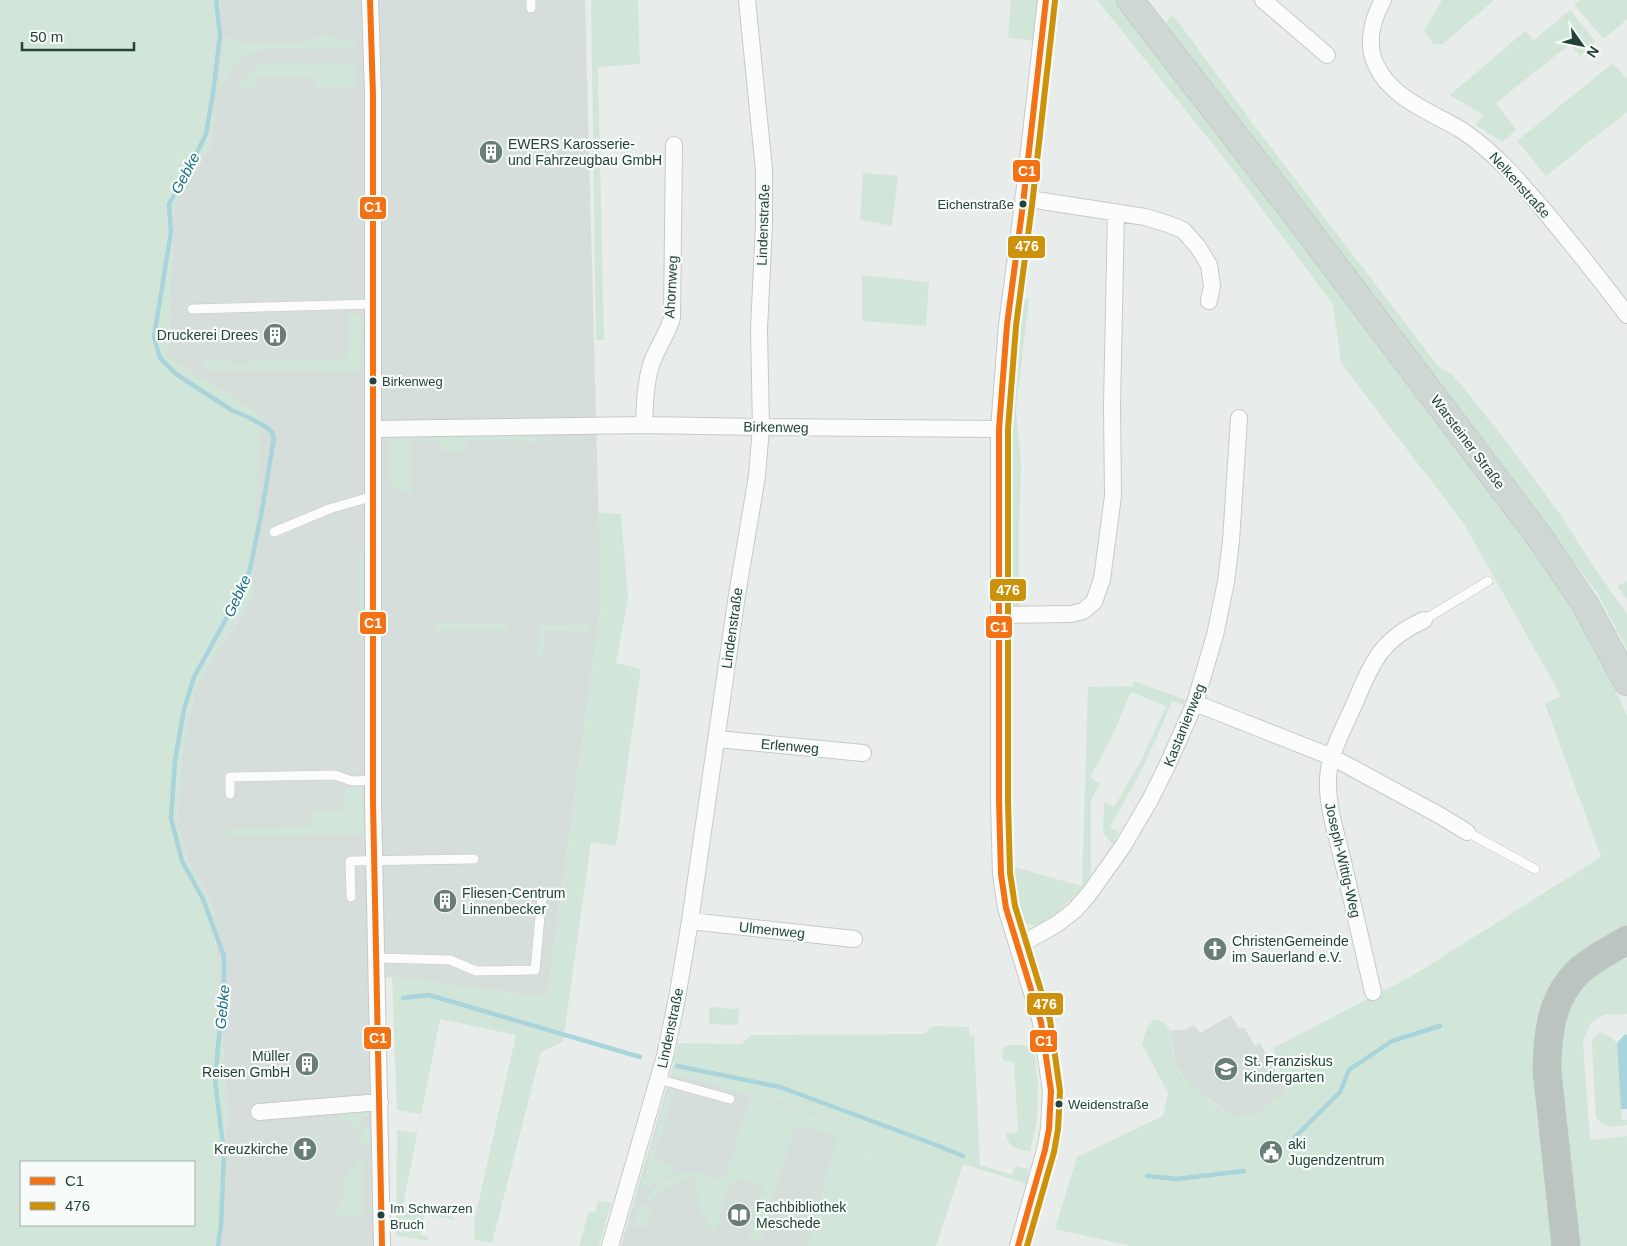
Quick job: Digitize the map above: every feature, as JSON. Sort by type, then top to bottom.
[{"type":"highway","points":[[1566,1246],[1548,1070],[1548,1047],[1552,1020],[1561,994],[1577,973],[1627,940]]},
{"type":"highway","points":[[1596,959],[1627,952]]},
{"type":"main road","name":"Warsteiner Straße","points":[[1130,0],[1294,212],[1541,538],[1585,604],[1625,671]]},
{"type":"street","points":[[370,0],[372,58],[374,496],[373,780],[382,1246]]},
{"type":"street","name":"Lindenstraße","points":[[610,1246],[658,1079],[672,1022],[690,921],[737,595],[757,476],[761,427],[759,329],[764,224],[764,170],[748,0]]},
{"type":"street","points":[[1018,1246],[1045,1150],[1052,1102],[1041,1022],[1006,908],[1001,874],[999,801],[999,428],[1007,325],[1046,0]]},
{"type":"street","points":[[1263,0],[1327,55]]},
{"type":"street","name":"Nelkenstraße","points":[[1383,0],[1376,14],[1371,40],[1376,66],[1381,74],[1398,92],[1463,131],[1500,160],[1556,225],[1627,315]]},
{"type":"street","name":"Ahornweg","points":[[644,425],[647,378],[651,364],[667,333],[672,318],[674,145]]},
{"type":"street","points":[[1023,198],[1145,217],[1183,230],[1198,247],[1209,265],[1212,286],[1208,301]]},
{"type":"street","points":[[1000,615],[1071,614],[1083,611],[1094,602],[1102,579],[1113,496],[1112,406],[1116,212]]},
{"type":"street","name":"Kastanienweg","points":[[1018,946],[1056,924],[1075,910],[1089,894],[1123,846],[1150,800],[1168,766],[1195,704],[1215,635],[1226,582],[1231,541],[1239,418]]},
{"type":"street","name":"Birkenweg","points":[[373,429],[644,425],[999,428]]},
{"type":"street","name":"Joseph-Wittig-Weg","points":[[1373,992],[1332,819],[1328,779],[1332,757],[1364,680],[1379,653],[1398,634],[1424,620]]},
{"type":"street","points":[[1195,704],[1332,757],[1467,832]]},
{"type":"street","name":"Erlenweg","points":[[717,739],[863,753]]},
{"type":"street","name":"Ulmenweg","points":[[690,921],[854,939]]},
{"type":"street","points":[[259,1112],[380,1102]]},
{"type":"lane","points":[[192,309],[373,304]]},
{"type":"lane","points":[[274,532],[330,509],[374,496]]},
{"type":"lane","points":[[1424,620],[1488,581]]},
{"type":"lane","points":[[230,794],[230,777],[335,775],[352,781],[373,780]]},
{"type":"lane","points":[[1467,832],[1535,869]]},
{"type":"lane","points":[[351,897],[350,861],[474,859]]},
{"type":"lane","points":[[377,958],[450,960],[476,971],[535,970],[542,895]]},
{"type":"lane","points":[[658,1079],[730,1099]]},
{"type":"shaded area","points":[[220,0],[585,0],[601,605],[547,997],[392,977],[370,979],[374,1246],[218,1246],[228,1116],[213,904],[187,861],[177,820],[183,745],[197,682],[252,599],[167,356],[175,205],[211,145]]},
{"type":"shaded area","name":"St. Franziskus Kindergarten","points":[[1231,1015],[1239,1029],[1244,1027],[1255,1046],[1260,1043],[1287,1091],[1262,1111],[1235,1118],[1189,1085],[1175,1064],[1171,1030],[1185,1030],[1194,1025],[1200,1033]]},
{"type":"shaded area","points":[[671,1073],[838,1118],[871,1130],[838,1246],[621,1246]]},
{"type":"green space","points":[[0,0],[220,0],[211,145],[175,205],[167,356],[260,414],[252,599],[197,682],[183,745],[177,820],[187,861],[213,904],[228,1116],[218,1246],[0,1246]]},
{"type":"green space","points":[[591,0],[638,0],[640,64],[598,67],[604,340],[596,340]]},
{"type":"green space","points":[[1011,0],[1037,0],[1035,41],[1008,38]]},
{"type":"green space","points":[[1097,0],[1116,0],[1167,64],[1433,415],[1548,572],[1597,649],[1627,716],[1627,932],[1561,983],[1559,1246],[1131,1246],[1055,1229],[1077,1157],[1163,1116],[1168,1093],[1142,1044],[1147,1027],[1154,1019],[1162,1022],[1170,1031],[1175,1063],[1184,1079],[1192,1086],[1235,1118],[1262,1111],[1286,1091],[1273,1048],[1412,976],[1601,857],[1545,704],[1561,696],[1464,524],[1341,363],[1333,305],[1234,171]]},
{"type":"green space","points":[[1442,0],[1494,0],[1443,44],[1434,45],[1424,31]]},
{"type":"green space","points":[[1580,0],[1627,0],[1627,19],[1604,39],[1574,5]]},
{"type":"green space","points":[[1570,10],[1596,42],[1580,56],[1570,44],[1496,103],[1516,130],[1502,142],[1476,125],[1483,115],[1450,95],[1525,31],[1534,40]]},
{"type":"green space","points":[[1171,14],[1438,366],[1451,374],[1464,388],[1522,462],[1566,523],[1593,566],[1627,614],[1627,650],[1598,594],[1291,192],[1166,24]]},
{"type":"green space","points":[[326,35],[355,42],[355,49],[272,48],[260,50],[237,64],[217,98],[223,37],[237,38],[237,44],[303,42]]},
{"type":"green space","points":[[269,62],[356,64],[356,88],[315,89],[315,78],[258,77],[257,89],[240,89],[250,72]]},
{"type":"green space","points":[[1613,63],[1627,79],[1627,112],[1546,176],[1517,141]]},
{"type":"green space","points":[[863,173],[898,176],[892,226],[860,220]]},
{"type":"green space","points":[[862,275],[929,282],[926,326],[862,321]]},
{"type":"green space","points":[[1016,297],[1029,299],[1016,409],[1021,465],[1019,610],[1004,610],[1004,425]]},
{"type":"green space","points":[[349,314],[358,314],[361,317],[360,371],[203,370],[203,359],[233,359],[234,365],[246,365],[247,359],[348,359]]},
{"type":"green space","points":[[396,434],[537,435],[537,442],[467,441],[466,451],[440,451],[440,440],[412,440],[411,493],[408,493],[396,489],[389,481],[389,438]]},
{"type":"green space","points":[[598,513],[621,514],[628,598],[616,663],[641,669],[616,846],[591,842],[563,1042],[541,1052],[492,1243],[475,1240],[474,1222],[516,1035],[440,1019],[403,1206],[454,1217],[454,1220],[424,1214],[421,1235],[428,1237],[427,1241],[396,1235],[397,1130],[417,1133],[421,1114],[397,1110],[392,977],[547,997],[601,605]]},
{"type":"green space","points":[[363,551],[363,615],[360,615],[360,552]]},
{"type":"green space","points":[[1627,581],[1627,600],[1617,586]]},
{"type":"green space","points":[[435,622],[511,624],[506,631],[435,631]]},
{"type":"green space","points":[[539,625],[590,625],[590,632],[545,630],[543,657],[538,657]]},
{"type":"green space","points":[[1134,681],[1186,700],[1183,705],[1172,701],[1144,765],[1110,827],[1119,833],[1113,844],[1103,834],[1104,802],[1114,807],[1142,759],[1166,706],[1131,692],[1111,739],[1090,777],[1100,784],[1091,800],[1091,876],[1075,896],[1043,925],[1028,925],[1016,908],[1011,866],[1082,886],[1088,687],[1132,686]]},
{"type":"green space","points":[[362,786],[364,834],[227,836],[227,829],[311,827],[311,811],[345,811],[345,788]]},
{"type":"green space","points":[[1627,959],[1627,1014],[1605,1015],[1596,1019],[1590,1025],[1583,1041],[1590,1140],[1627,1136],[1627,1246],[1573,1246],[1554,1045],[1579,984],[1601,967]]},
{"type":"green space","points":[[709,1007],[739,1009],[738,1025],[709,1024]]},
{"type":"green space","points":[[933,1026],[969,1027],[969,1035],[974,1036],[980,1165],[1012,1175],[1015,1166],[1029,1169],[1027,1184],[963,1164],[936,1246],[838,1246],[871,1130],[838,1118],[671,1073],[678,1043],[741,1044],[751,1035],[923,1034]]},
{"type":"green space","points":[[1600,1032],[1617,1043],[1622,1120],[1627,1120],[1627,1125],[1606,1126],[1596,1117],[1592,1046],[1593,1038]]},
{"type":"green space","points":[[1022,1045],[1034,1048],[1038,1083],[1037,1119],[1030,1152],[1011,1145],[1006,1134],[1018,1132],[1014,1062],[1004,1061],[1002,1055],[1004,1047]]},
{"type":"green space","points":[[674,1091],[654,1160],[674,1166],[672,1172],[647,1189],[641,1189],[668,1092]]},
{"type":"green space","points":[[751,1097],[837,1120],[868,1132],[836,1246],[807,1246],[837,1137],[795,1125],[760,1243],[748,1240],[763,1186],[735,1178],[733,1183],[730,1183],[716,1231],[705,1228],[709,1215],[701,1213],[694,1177],[670,1186],[649,1201],[647,1198],[661,1184],[681,1173],[694,1172],[724,1181]]},
{"type":"green space","points":[[368,1106],[368,1116],[363,1117],[357,1130],[348,1119],[344,1122],[332,1109]]},
{"type":"green space","points":[[369,1123],[369,1145],[360,1145],[360,1138]]},
{"type":"green space","points":[[359,1156],[362,1156],[364,1215],[332,1217],[346,1189],[341,1186],[349,1170],[357,1164]]},
{"type":"green space","points":[[598,1201],[611,1203],[599,1246],[579,1246],[589,1211],[595,1212]]},
{"type":"green space","points":[[643,1203],[653,1212],[645,1229],[631,1226]]},
{"type":"water","points":[[1625,1034],[1627,1035],[1627,1109],[1621,1109],[1617,1043]]},
{"type":"waterway","name":"Gebke","points":[[216,0],[220,35],[206,134],[169,204],[171,232],[154,337],[160,358],[176,374],[233,411],[266,427],[272,432],[274,438],[250,569],[236,601],[194,677],[184,709],[175,761],[171,818],[182,861],[203,899],[224,956],[224,981],[215,1081],[224,1153],[221,1225],[218,1246]]},
{"type":"waterway","points":[[403,998],[429,995],[640,1057]]},
{"type":"waterway","points":[[1295,1137],[1340,1092],[1349,1070],[1392,1041],[1440,1026]]},
{"type":"waterway","points":[[677,1066],[780,1087],[963,1156]]},
{"type":"waterway","points":[[1147,1176],[1177,1179],[1244,1171]]},
{"type":"transit line","name":"C1","points":[[370,0],[373,95],[373,803],[382,1246]]},
{"type":"transit line","name":"C1","points":[[1018,1246],[1045,1150],[1049,1129],[1051,1091],[1041,1022],[1006,908],[1001,874],[999,801],[999,429],[1007,325],[1046,0]]},
{"type":"transit line","name":"476","points":[[1027,1246],[1054,1152],[1058,1129],[1060,1091],[1050,1020],[1015,906],[1010,873],[1008,801],[1008,429],[1016,326],[1055,1]]},
{"type":"place","name":"EWERS Karosserie- und Fahrzeugbau GmbH","points":[[491,152]]},
{"type":"place","name":"Eichenstraße","points":[[1023,204]]},
{"type":"place","name":"Druckerei Drees","points":[[275,335]]},
{"type":"place","name":"Birkenweg","points":[[373,381]]},
{"type":"place","name":"Fliesen-Centrum Linnenbecker","points":[[445,901]]},
{"type":"place","name":"ChristenGemeinde im Sauerland e.V.","points":[[1215,949]]},
{"type":"place","name":"Müller Reisen GmbH","points":[[307,1064]]},
{"type":"place","name":"St. Franziskus Kindergarten","points":[[1226,1069]]},
{"type":"place","name":"Weidenstraße","points":[[1059,1104]]},
{"type":"place","name":"Kreuzkirche","points":[[305,1149]]},
{"type":"place","name":"aki Jugendzentrum","points":[[1271,1152]]},
{"type":"place","name":"Im Schwarzen Bruch","points":[[381,1215]]},
{"type":"place","name":"Fachbibliothek Meschede","points":[[739,1215]]}]
